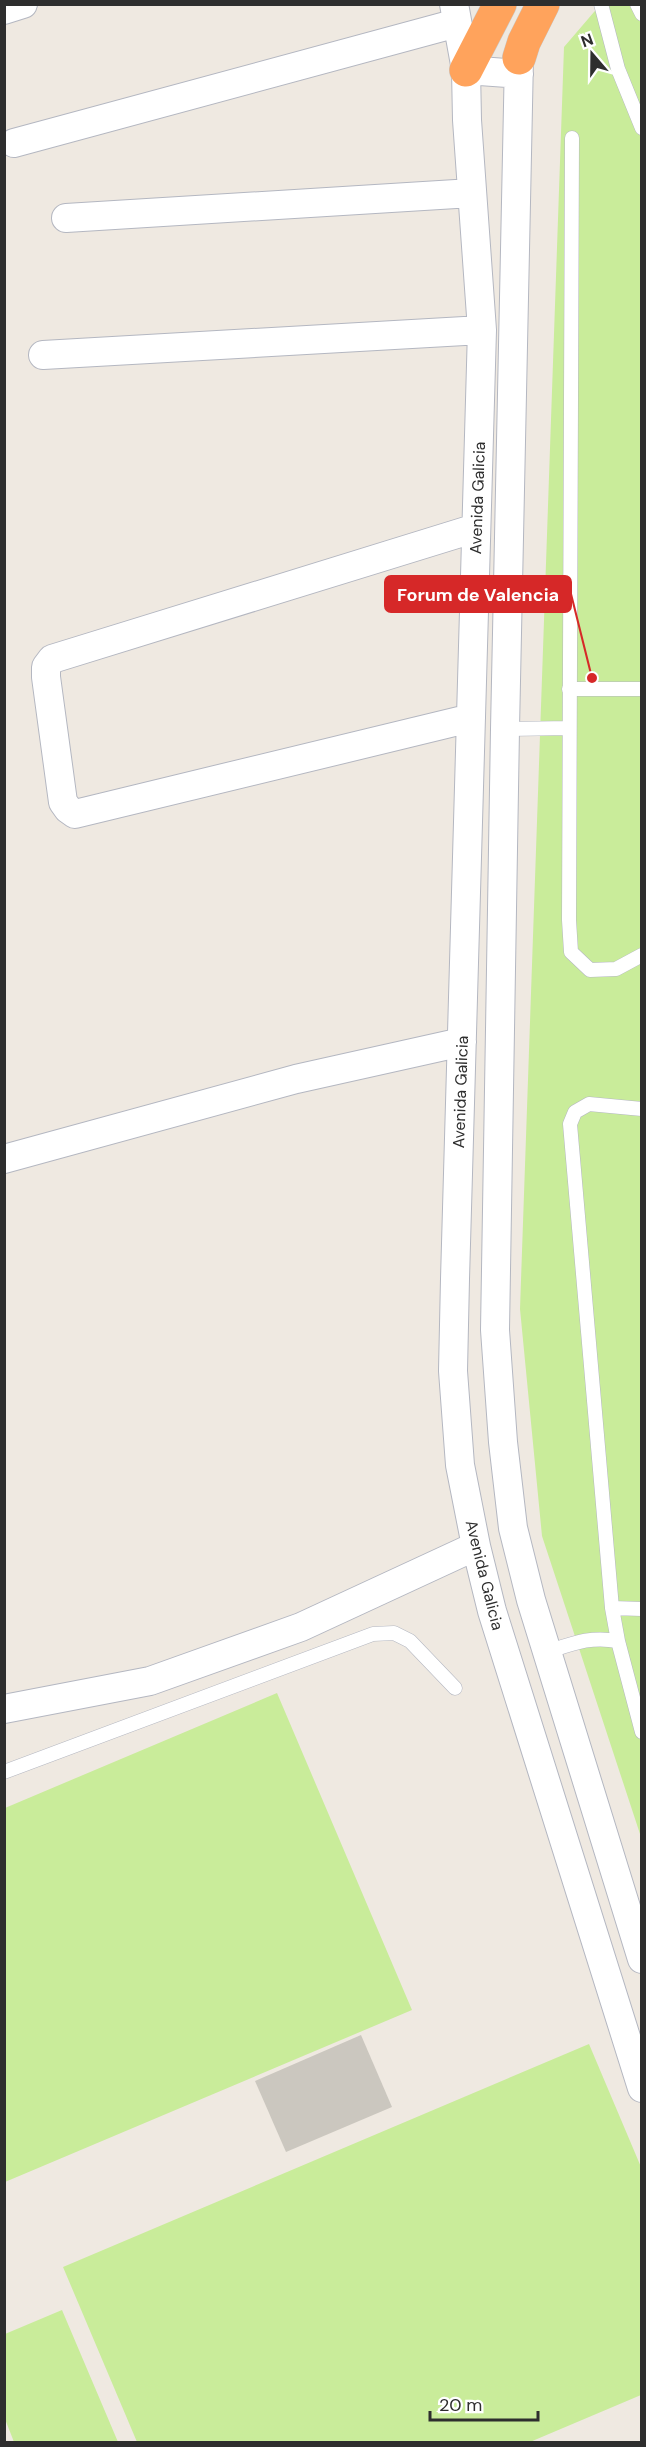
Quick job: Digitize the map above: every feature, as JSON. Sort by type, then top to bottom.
[{"type":"highway","points":[[466,70],[500,4]]},
{"type":"highway","points":[[519,66],[524,42],[543,4]]},
{"type":"street","points":[[4,10],[23,4]]},
{"type":"street","points":[[14,143],[456,14]]},
{"type":"street","name":"Avenida Galicia","points":[[456,14],[466,70],[467,120],[482,330],[453,1371],[460,1465],[492,1611],[642,2088]]},
{"type":"street","points":[[466,70],[519,66]]},
{"type":"street","name":"Avenida Galicia","points":[[519,66],[504,729],[495,1330],[503,1442],[513,1528],[547,1652],[642,1959]]},
{"type":"street","points":[[66,218],[472,193]]},
{"type":"street","points":[[43,355],[482,330]]},
{"type":"street","points":[[471,718],[75,814],[63,802],[46,667],[52,659],[476,528]]},
{"type":"street","points":[[4,1159],[296,1079],[462,1042]]},
{"type":"street","points":[[4,1709],[150,1681],[301,1627],[476,1546]]},
{"type":"street","points":[[607,1978],[642,1967]]},
{"type":"lane","points":[[600,4],[618,69],[642,128]]},
{"type":"lane","points":[[637,4],[642,14]]},
{"type":"lane","points":[[572,138],[568,920],[571,952],[590,970],[616,969],[642,955]]},
{"type":"lane","points":[[569,689],[642,689]]},
{"type":"lane","points":[[504,729],[569,728]]},
{"type":"lane","points":[[642,1109],[589,1104],[575,1112],[570,1124],[612,1608],[618,1641],[642,1732]]},
{"type":"lane","points":[[612,1608],[642,1609]]},
{"type":"lane","points":[[4,1772],[373,1634],[394,1633],[410,1641],[455,1688]]},
{"type":"lane","points":[[547,1652],[585,1639],[600,1638],[618,1641]]},
{"type":"green space","points":[[600,5],[641,5],[641,1837],[542,1536],[520,1309],[564,47]]},
{"type":"green space","points":[[277,1693],[412,2010],[5,2182],[5,1808]]},
{"type":"green space","points":[[589,2044],[641,2167],[641,2395],[530,2442],[137,2442],[63,2267]]},
{"type":"green space","points":[[62,2310],[118,2442],[14,2442],[5,2419],[5,2334]]},
{"type":"building","points":[[361,2035],[392,2107],[286,2152],[255,2081]]},
{"type":"place","name":"Forum de Valencia","points":[[592,678]]}]
